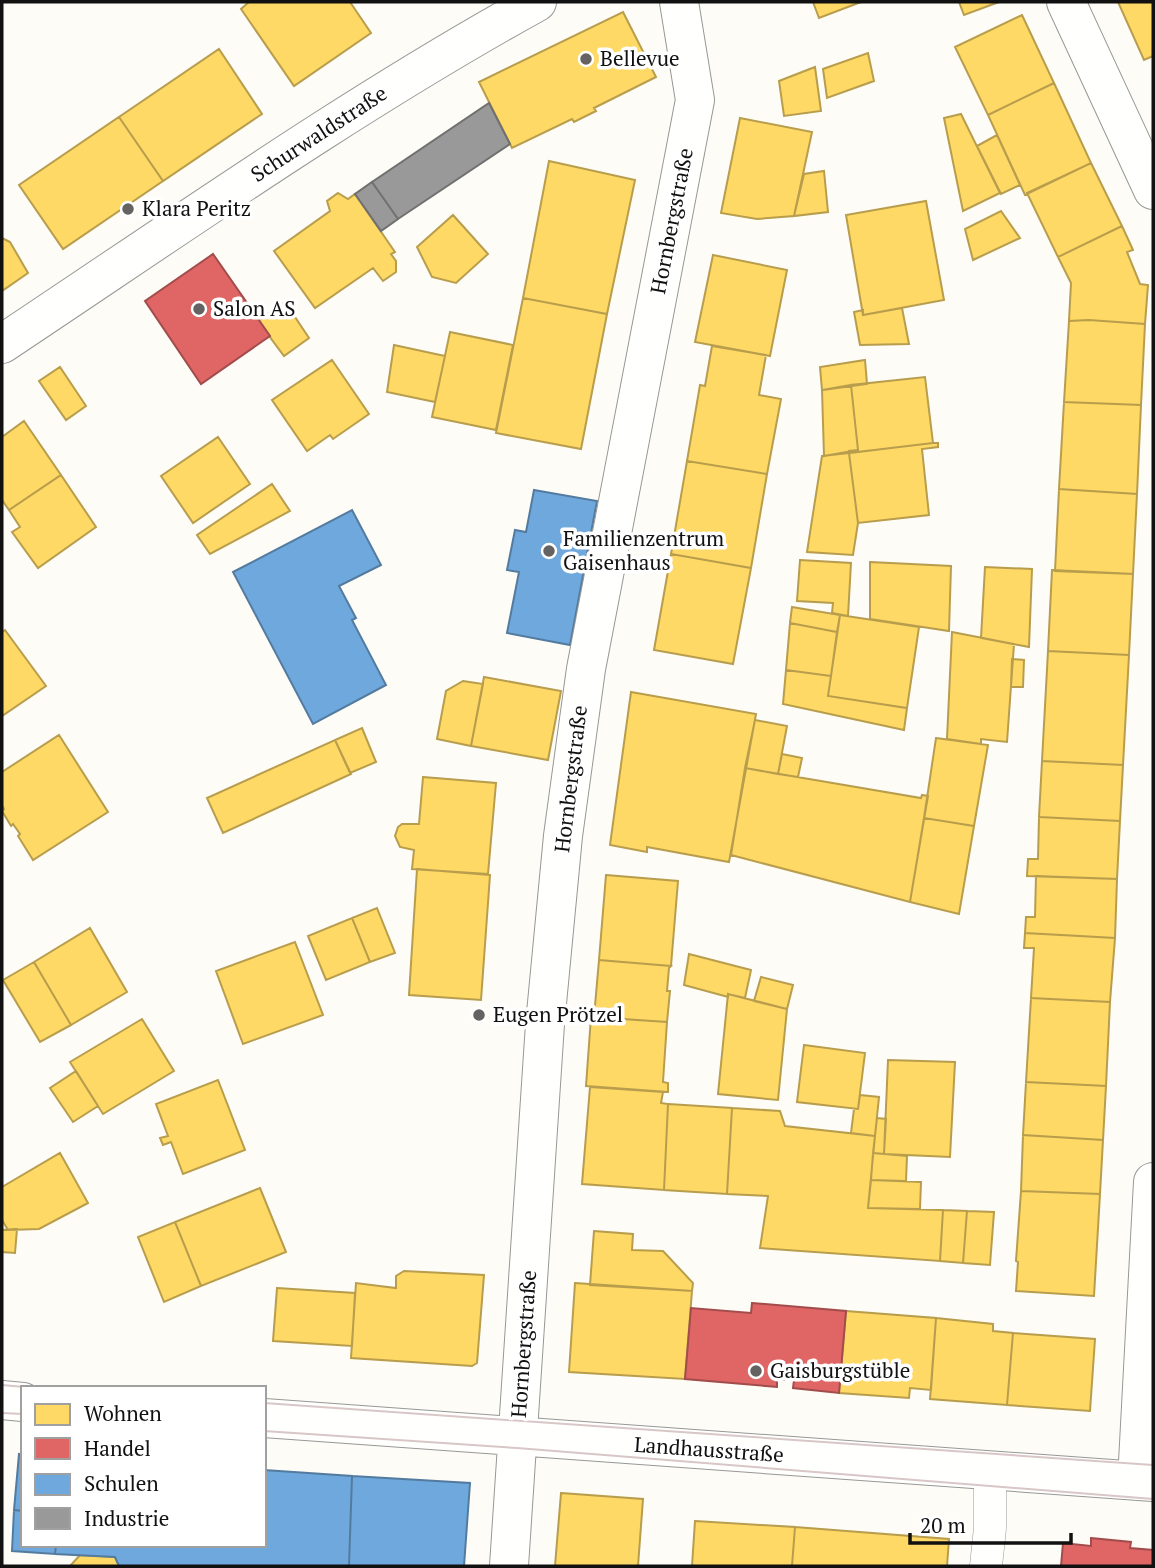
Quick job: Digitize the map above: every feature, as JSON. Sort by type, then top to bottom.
[{"type":"street","name":"Schurwaldstraße","points":[[2,344],[299,146],[461,44],[537,2]]},
{"type":"street","name":"Hornbergstraße","points":[[509,1566],[545,1024],[563,836],[586,669],[695,100],[679,2]]},
{"type":"street","points":[[1066,2],[1153,190]]},
{"type":"street","points":[[1145,1481],[1153,1182]]},
{"type":"street","points":[[2,1400],[21,1402]]},
{"type":"street","name":"Landhausstraße","points":[[266,1418],[1145,1481]]},
{"type":"lane","points":[[986,1566],[990,1528],[990,1471]]},
{"type":"building: Wohnen","points":[[249,2],[350,2],[371,33],[294,86],[241,9]]},
{"type":"building: Wohnen","points":[[813,2],[861,2],[819,18]]},
{"type":"building: Wohnen","points":[[959,2],[999,2],[964,15]]},
{"type":"building: Wohnen","points":[[1118,2],[1153,2],[1153,56],[1144,60]]},
{"type":"building: Wohnen","points":[[623,12],[656,77],[594,108],[596,111],[574,122],[572,119],[512,148],[479,82]]},
{"type":"building: Wohnen","points":[[1022,15],[1054,83],[988,115],[955,47]]},
{"type":"building: Wohnen","points":[[219,49],[262,114],[163,181],[119,117]]},
{"type":"building: Wohnen","points":[[868,53],[874,81],[827,98],[823,69]]},
{"type":"building: Wohnen","points":[[815,67],[821,111],[784,116],[779,81]]},
{"type":"building: Wohnen","points":[[1054,83],[1091,163],[1025,195],[988,115]]},
{"type":"building: Wohnen","points":[[961,114],[1000,193],[963,211],[944,118]]},
{"type":"building: Wohnen","points":[[119,117],[163,181],[63,249],[19,185]]},
{"type":"building: Wohnen","points":[[740,118],[812,132],[794,216],[757,219],[721,213]]},
{"type":"building: Wohnen","points":[[997,135],[1020,185],[1001,194],[977,146]]},
{"type":"building: Wohnen","points":[[549,161],[635,180],[607,314],[523,298]]},
{"type":"building: Wohnen","points":[[1091,163],[1122,226],[1058,257],[1027,193]]},
{"type":"building: Wohnen","points":[[824,171],[828,212],[794,216],[804,174]]},
{"type":"building: Wohnen","points":[[338,193],[348,199],[355,194],[395,252],[391,254],[396,261],[396,272],[383,281],[373,268],[315,308],[274,251],[330,211],[327,201]]},
{"type":"building: Wohnen","points":[[926,201],[944,300],[863,315],[846,215]]},
{"type":"building: Wohnen","points":[[1001,211],[1020,238],[973,260],[965,229]]},
{"type":"building: Wohnen","points":[[453,215],[488,254],[456,283],[432,277],[417,247]]},
{"type":"building: Wohnen","points":[[1122,226],[1133,250],[1127,252],[1140,284],[1148,285],[1145,324],[1069,321],[1071,283],[1058,257]]},
{"type":"building: Wohnen","points":[[2,238],[10,242],[28,273],[2,291]]},
{"type":"building: Wohnen","points":[[713,255],[787,270],[770,356],[695,342]]},
{"type":"building: Wohnen","points":[[523,298],[607,314],[581,449],[496,433]]},
{"type":"building: Wohnen","points":[[285,302],[309,338],[284,356],[258,321]]},
{"type":"building: Wohnen","points":[[902,308],[909,344],[860,345],[854,312],[863,310],[863,315]]},
{"type":"building: Wohnen","points":[[1069,321],[1145,324],[1141,405],[1064,402]]},
{"type":"building: Wohnen","points":[[450,332],[513,345],[496,430],[432,417]]},
{"type":"building: Wohnen","points":[[394,345],[445,356],[435,402],[387,392]]},
{"type":"building: Wohnen","points":[[712,346],[766,355],[759,395],[781,399],[767,474],[687,461],[700,385],[705,386]]},
{"type":"building: Wohnen","points":[[332,360],[369,414],[333,439],[330,435],[307,451],[272,400]]},
{"type":"building: Wohnen","points":[[865,360],[867,384],[822,390],[820,367]]},
{"type":"building: Wohnen","points":[[60,367],[86,406],[66,420],[39,381]]},
{"type":"building: Wohnen","points":[[925,377],[933,443],[849,453],[858,450],[851,385]]},
{"type":"building: Wohnen","points":[[851,385],[858,450],[824,456],[822,390]]},
{"type":"building: Wohnen","points":[[1064,402],[1141,405],[1137,494],[1059,489]]},
{"type":"building: Wohnen","points":[[24,421],[61,475],[9,510],[2,500],[2,437]]},
{"type":"building: Wohnen","points":[[218,437],[250,484],[193,523],[161,476]]},
{"type":"building: Wohnen","points":[[938,443],[938,447],[922,449],[929,515],[858,523],[849,453]]},
{"type":"building: Wohnen","points":[[849,453],[858,523],[853,555],[807,552],[822,456]]},
{"type":"building: Wohnen","points":[[687,461],[767,474],[751,568],[671,554]]},
{"type":"building: Wohnen","points":[[61,475],[96,527],[38,568],[12,532],[20,527],[9,510]]},
{"type":"building: Wohnen","points":[[272,484],[290,511],[210,554],[197,535]]},
{"type":"building: Wohnen","points":[[1059,489],[1137,494],[1133,574],[1055,571]]},
{"type":"building: Wohnen","points":[[671,554],[751,568],[733,664],[654,650]]},
{"type":"building: Wohnen","points":[[800,560],[851,563],[848,616],[832,613],[833,603],[797,601]]},
{"type":"building: Wohnen","points":[[870,562],[951,566],[949,631],[870,619]]},
{"type":"building: Wohnen","points":[[985,567],[1032,569],[1029,647],[981,638]]},
{"type":"building: Wohnen","points":[[1052,570],[1133,574],[1129,655],[1048,651]]},
{"type":"building: Wohnen","points":[[792,607],[840,615],[837,632],[790,623]]},
{"type":"building: Wohnen","points":[[840,615],[919,627],[907,708],[828,696]]},
{"type":"building: Wohnen","points":[[790,623],[837,632],[831,676],[786,670]]},
{"type":"building: Wohnen","points":[[5,630],[46,686],[2,716],[2,632]]},
{"type":"building: Wohnen","points":[[952,632],[1014,644],[1007,742],[981,739],[981,744],[947,739]]},
{"type":"building: Wohnen","points":[[1048,651],[1129,655],[1123,765],[1042,761]]},
{"type":"building: Wohnen","points":[[1012,659],[1024,660],[1023,687],[1011,687]]},
{"type":"building: Wohnen","points":[[786,670],[831,676],[828,696],[907,708],[904,730],[783,704]]},
{"type":"building: Wohnen","points":[[484,677],[561,691],[548,760],[471,746]]},
{"type":"building: Wohnen","points":[[463,681],[483,684],[471,746],[437,739],[446,691]]},
{"type":"building: Wohnen","points":[[631,692],[756,714],[729,862],[647,847],[647,852],[610,845]]},
{"type":"building: Wohnen","points":[[755,720],[787,726],[778,774],[745,768]]},
{"type":"building: Wohnen","points":[[362,728],[376,762],[350,773],[335,740]]},
{"type":"building: Wohnen","points":[[59,735],[108,812],[33,860],[18,836],[20,834],[13,824],[11,826],[2,811],[2,772]]},
{"type":"building: Wohnen","points":[[936,738],[988,745],[974,826],[924,818]]},
{"type":"building: Wohnen","points":[[335,740],[351,774],[223,833],[207,798]]},
{"type":"building: Wohnen","points":[[782,754],[802,758],[798,777],[778,774]]},
{"type":"building: Wohnen","points":[[1042,761],[1123,765],[1120,821],[1039,817]]},
{"type":"building: Wohnen","points":[[745,768],[921,798],[922,795],[928,796],[910,902],[731,855]]},
{"type":"building: Wohnen","points":[[423,777],[496,783],[488,874],[412,869],[414,850],[400,847],[395,836],[402,824],[419,824]]},
{"type":"building: Wohnen","points":[[1039,817],[1120,821],[1117,879],[1027,876],[1028,859],[1038,859]]},
{"type":"building: Wohnen","points":[[924,818],[974,826],[959,914],[910,902]]},
{"type":"building: Wohnen","points":[[417,869],[490,875],[481,1000],[409,995]]},
{"type":"building: Wohnen","points":[[606,875],[678,881],[671,966],[599,960]]},
{"type":"building: Wohnen","points":[[1036,876],[1117,879],[1115,938],[1025,933],[1026,917],[1035,917]]},
{"type":"building: Wohnen","points":[[377,908],[395,953],[370,962],[352,918]]},
{"type":"building: Wohnen","points":[[352,918],[370,962],[326,980],[308,936]]},
{"type":"building: Wohnen","points":[[90,928],[127,992],[71,1025],[34,962]]},
{"type":"building: Wohnen","points":[[1025,933],[1115,938],[1110,1002],[1031,998],[1034,948],[1024,948]]},
{"type":"building: Wohnen","points":[[295,942],[323,1015],[243,1044],[216,971]]},
{"type":"building: Wohnen","points":[[689,954],[751,970],[745,998],[728,994],[728,997],[684,985]]},
{"type":"building: Wohnen","points":[[599,960],[671,966],[667,991],[670,991],[667,1022],[594,1017]]},
{"type":"building: Wohnen","points":[[34,962],[71,1025],[40,1042],[3,980]]},
{"type":"building: Wohnen","points":[[761,977],[793,985],[787,1009],[754,1001]]},
{"type":"building: Wohnen","points":[[728,994],[787,1009],[778,1100],[718,1094]]},
{"type":"building: Wohnen","points":[[1031,998],[1110,1002],[1106,1086],[1026,1082]]},
{"type":"building: Wohnen","points":[[591,1017],[667,1022],[663,1082],[668,1083],[668,1092],[586,1086]]},
{"type":"building: Wohnen","points":[[142,1019],[174,1071],[103,1114],[70,1062]]},
{"type":"building: Wohnen","points":[[804,1045],[865,1053],[858,1109],[797,1102]]},
{"type":"building: Wohnen","points":[[888,1060],[955,1062],[950,1157],[884,1154]]},
{"type":"building: Wohnen","points":[[76,1071],[98,1106],[73,1122],[50,1088]]},
{"type":"building: Wohnen","points":[[218,1080],[245,1150],[183,1174],[171,1142],[163,1145],[160,1138],[168,1136],[156,1104]]},
{"type":"building: Wohnen","points":[[1026,1082],[1106,1086],[1103,1140],[1023,1135]]},
{"type":"building: Wohnen","points":[[590,1087],[663,1092],[661,1103],[668,1104],[664,1190],[582,1184]]},
{"type":"building: Wohnen","points":[[860,1095],[879,1097],[875,1136],[851,1133],[854,1109],[858,1109]]},
{"type":"building: Wohnen","points":[[668,1104],[732,1108],[727,1194],[664,1190]]},
{"type":"building: Wohnen","points":[[732,1108],[780,1111],[785,1126],[875,1136],[868,1208],[943,1210],[940,1261],[760,1248],[768,1196],[727,1194]]},
{"type":"building: Wohnen","points":[[877,1118],[886,1119],[884,1154],[873,1153]]},
{"type":"building: Wohnen","points":[[1023,1135],[1103,1140],[1100,1194],[1021,1191]]},
{"type":"building: Wohnen","points":[[60,1153],[88,1203],[39,1229],[8,1230],[2,1220],[2,1187]]},
{"type":"building: Wohnen","points":[[873,1153],[907,1156],[906,1181],[871,1180]]},
{"type":"building: Wohnen","points":[[871,1180],[921,1182],[920,1209],[868,1208]]},
{"type":"building: Wohnen","points":[[260,1188],[286,1252],[201,1286],[175,1222]]},
{"type":"building: Wohnen","points":[[1021,1191],[1100,1194],[1094,1296],[1016,1291]]},
{"type":"building: Wohnen","points":[[943,1210],[967,1211],[963,1263],[940,1261]]},
{"type":"building: Wohnen","points":[[967,1211],[994,1212],[990,1265],[963,1263]]},
{"type":"building: Wohnen","points":[[175,1222],[201,1286],[164,1302],[138,1237]]},
{"type":"building: Wohnen","points":[[17,1229],[15,1253],[2,1252],[2,1230]]},
{"type":"building: Wohnen","points":[[594,1231],[633,1234],[632,1250],[663,1251],[693,1283],[692,1291],[590,1285]]},
{"type":"building: Wohnen","points":[[404,1271],[484,1275],[477,1363],[472,1366],[351,1358],[356,1283],[396,1288],[396,1276]]},
{"type":"building: Wohnen","points":[[575,1283],[692,1291],[685,1379],[569,1372]]},
{"type":"building: Wohnen","points":[[277,1288],[355,1293],[352,1346],[273,1341]]},
{"type":"building: Wohnen","points":[[846,1311],[936,1318],[931,1390],[910,1388],[909,1398],[839,1393]]},
{"type":"building: Wohnen","points":[[936,1318],[993,1324],[993,1331],[1013,1333],[1007,1405],[930,1399]]},
{"type":"building: Wohnen","points":[[1013,1333],[1095,1339],[1090,1411],[1007,1405]]},
{"type":"building: Wohnen","points":[[561,1493],[643,1499],[638,1566],[555,1566]]},
{"type":"building: Wohnen","points":[[695,1521],[795,1527],[792,1566],[692,1566]]},
{"type":"building: Wohnen","points":[[795,1527],[949,1539],[947,1566],[792,1566]]},
{"type":"building: Wohnen","points":[[80,1555],[115,1557],[119,1566],[70,1566]]},
{"type":"building: Handel","points":[[213,254],[270,336],[201,384],[145,301]]},
{"type":"building: Handel","points":[[752,1303],[846,1311],[839,1393],[793,1388],[794,1380],[777,1379],[777,1387],[685,1379],[691,1308],[751,1313]]},
{"type":"building: Handel","points":[[1091,1538],[1131,1542],[1130,1548],[1153,1550],[1153,1566],[1061,1566],[1063,1543],[1091,1546]]},
{"type":"building: Schulen","name":"Familienzentrum Gaisenhaus","points":[[534,490],[597,501],[570,645],[507,633],[519,572],[507,570],[515,530],[526,532]]},
{"type":"building: Schulen","points":[[352,510],[381,565],[339,586],[356,618],[352,620],[386,685],[313,724],[233,572]]},
{"type":"building: Schulen","points":[[19,1454],[21,1511],[14,1510]]},
{"type":"building: Schulen","points":[[266,1470],[352,1476],[349,1566],[119,1566],[115,1557],[55,1554],[56,1547],[266,1547]]},
{"type":"building: Schulen","points":[[352,1476],[470,1483],[464,1566],[349,1566]]},
{"type":"building: Schulen","points":[[14,1510],[21,1511],[21,1547],[56,1547],[55,1554],[12,1551]]},
{"type":"building: Industrie","points":[[489,103],[510,144],[398,219],[372,182]]},
{"type":"building: Industrie","points":[[372,182],[398,219],[381,231],[355,194]]},
{"type":"tram line","points":[[2,1385],[21,1387]]},
{"type":"tram line","points":[[266,1403],[1153,1465]]},
{"type":"tram line","points":[[2,1413],[21,1414]]},
{"type":"tram line","points":[[266,1431],[517,1448],[1153,1499]]},
{"type":"place","name":"Bellevue","points":[[586,59]]},
{"type":"place","name":"Klara Peritz","points":[[128,209]]},
{"type":"place","name":"Salon AS","points":[[199,309]]},
{"type":"place","name":"Familienzentrum Gaisenhaus","points":[[549,551]]},
{"type":"place","name":"Eugen Prötzel","points":[[479,1015]]},
{"type":"place","name":"Gaisburgstüble","points":[[756,1371]]}]
